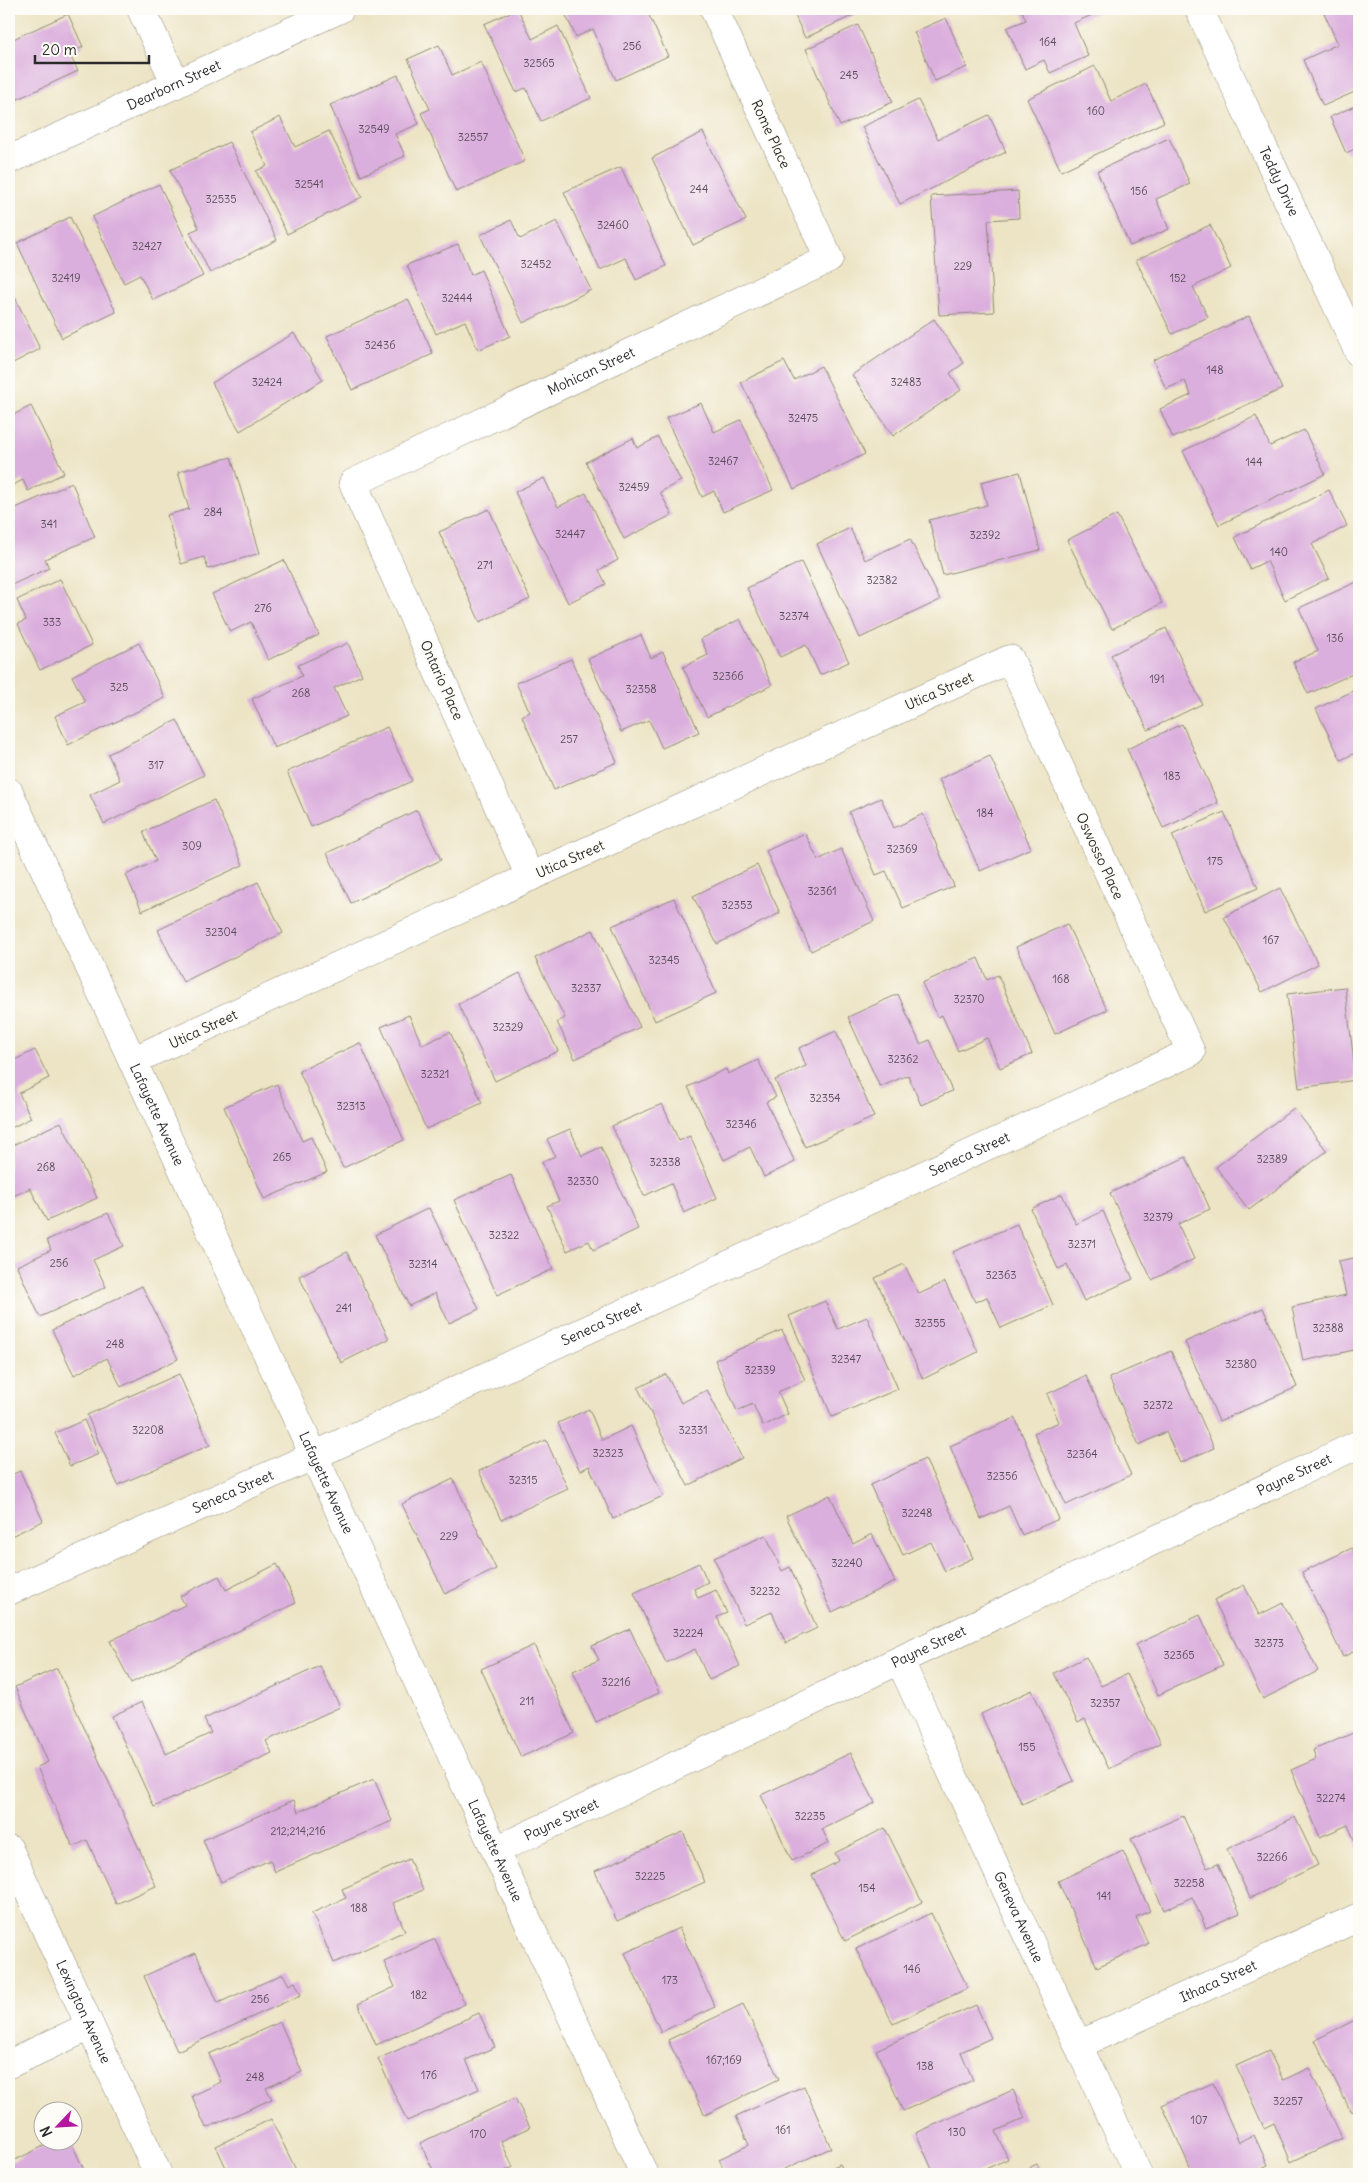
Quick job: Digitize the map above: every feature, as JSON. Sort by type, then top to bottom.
[{"type":"street","points":[[141,9],[176,84]]},
{"type":"street","name":"Dearborn Street","points":[[9,160],[340,9]]},
{"type":"street","name":"Rome Place","points":[[714,9],[829,259]]},
{"type":"street","name":"Teddy Drive","points":[[1199,9],[1359,353]]},
{"type":"street","name":"Mohican Street","points":[[353,483],[829,259]]},
{"type":"street","name":"Ontario Place","points":[[353,483],[530,877]]},
{"type":"street","name":"Utica Street","points":[[132,1061],[530,877],[1010,660]]},
{"type":"street","name":"Oswosso Place","points":[[1010,660],[1190,1052]]},
{"type":"street","name":"Lafayette Avenue","points":[[9,792],[644,2174]]},
{"type":"street","name":"Seneca Street","points":[[9,1591],[313,1456],[1190,1052]]},
{"type":"street","name":"Payne Street","points":[[496,1850],[1359,1444]]},
{"type":"street","name":"Geneva Avenue","points":[[900,1661],[1138,2174]]},
{"type":"street","name":"Lexington Avenue","points":[[9,1849],[158,2174]]},
{"type":"street","name":"Ithaca Street","points":[[1078,2045],[1359,1918]]},
{"type":"street","points":[[9,2064],[90,2026]]},
{"type":"building","points":[[518,9],[532,39],[558,26],[591,98],[541,121],[526,88],[516,92],[484,24]]},
{"type":"building","points":[[563,9],[646,9],[668,56],[616,80],[593,29],[576,37]]},
{"type":"building","points":[[792,9],[853,9],[856,14],[805,38]]},
{"type":"building","points":[[1021,9],[1105,9],[1074,23],[1088,56],[1050,73],[1044,60],[1025,69],[1007,28],[1026,20]]},
{"type":"building","points":[[1333,9],[1359,9],[1359,90],[1323,106],[1303,60],[1338,44],[1324,13]]},
{"type":"building","points":[[68,14],[83,47],[69,54],[78,71],[9,103],[9,41]]},
{"type":"building","points":[[946,18],[967,67],[935,81],[914,32]]},
{"type":"building","points":[[858,25],[893,102],[840,126],[806,49]]},
{"type":"building","points":[[439,45],[452,75],[481,62],[525,161],[456,192],[421,113],[430,109],[408,59]]},
{"type":"building","points":[[1095,66],[1111,101],[1146,84],[1164,122],[1061,171],[1027,99]]},
{"type":"building","points":[[398,75],[419,124],[395,134],[405,156],[361,176],[330,105]]},
{"type":"building","points":[[918,100],[938,139],[989,115],[1006,152],[900,204],[862,127]]},
{"type":"building","points":[[1359,104],[1359,147],[1346,153],[1330,117]]},
{"type":"building","points":[[280,117],[295,147],[329,131],[362,197],[287,234],[256,171],[267,166],[250,132]]},
{"type":"building","points":[[703,132],[746,220],[693,245],[652,158]]},
{"type":"building","points":[[1169,138],[1190,184],[1156,199],[1169,229],[1130,246],[1097,171]]},
{"type":"building","points":[[229,142],[277,240],[210,273],[190,232],[199,228],[170,170]]},
{"type":"building","points":[[621,167],[666,266],[636,280],[626,258],[600,270],[564,192]]},
{"type":"building","points":[[159,184],[203,276],[153,300],[140,275],[124,283],[92,217]]},
{"type":"building","points":[[1018,191],[1019,218],[988,220],[994,312],[939,315],[931,196]]},
{"type":"building","points":[[70,217],[116,312],[62,338],[17,243]]},
{"type":"building","points":[[511,220],[520,239],[557,221],[591,290],[523,323],[480,235]]},
{"type":"building","points":[[1210,225],[1231,268],[1193,287],[1208,317],[1172,334],[1136,260]]},
{"type":"building","points":[[458,244],[471,275],[481,270],[510,336],[478,350],[465,321],[436,334],[407,265]]},
{"type":"building","points":[[9,285],[40,349],[9,365]]},
{"type":"building","points":[[408,299],[433,354],[352,390],[327,336]]},
{"type":"building","points":[[1249,316],[1282,389],[1173,438],[1160,409],[1191,395],[1185,381],[1166,389],[1153,360]]},
{"type":"building","points":[[934,319],[964,363],[950,373],[961,390],[893,436],[852,375]]},
{"type":"building","points":[[294,333],[323,380],[240,431],[212,383]]},
{"type":"building","points":[[784,361],[794,380],[821,366],[865,454],[794,489],[741,382]]},
{"type":"building","points":[[701,403],[714,432],[741,420],[773,490],[723,512],[714,491],[702,497],[666,418]]},
{"type":"building","points":[[31,406],[64,473],[28,491],[23,480],[9,487],[9,417]]},
{"type":"building","points":[[1256,416],[1270,446],[1304,430],[1325,474],[1219,525],[1183,451]]},
{"type":"building","points":[[658,437],[681,481],[660,492],[672,515],[624,539],[586,462],[633,438],[637,448]]},
{"type":"building","points":[[231,457],[260,553],[208,569],[204,557],[181,564],[167,515],[189,509],[178,472]]},
{"type":"building","points":[[1020,472],[1040,550],[943,575],[929,520],[987,505],[981,482]]},
{"type":"building","points":[[544,478],[558,507],[586,493],[618,560],[599,570],[606,584],[568,603],[515,492]]},
{"type":"building","points":[[72,483],[95,537],[45,559],[49,568],[9,586],[9,511]]},
{"type":"building","points":[[1329,490],[1347,526],[1312,544],[1329,578],[1285,600],[1267,561],[1250,569],[1235,537]]},
{"type":"building","points":[[489,509],[530,599],[480,622],[439,532]]},
{"type":"building","points":[[1117,515],[1162,603],[1112,629],[1067,540]]},
{"type":"building","points":[[850,528],[865,560],[910,539],[940,600],[860,638],[817,544]]},
{"type":"building","points":[[284,560],[319,635],[268,660],[251,622],[230,632],[212,594]]},
{"type":"building","points":[[801,562],[849,662],[820,675],[806,645],[780,657],[747,588]]},
{"type":"building","points":[[60,579],[92,645],[40,670],[18,624],[26,620],[17,600]]},
{"type":"building","points":[[1359,581],[1359,633],[1356,634],[1359,642],[1359,671],[1308,694],[1293,662],[1318,651],[1299,608]]},
{"type":"building","points":[[740,619],[772,685],[707,717],[683,667],[708,655],[701,639]]},
{"type":"building","points":[[1166,628],[1202,704],[1148,730],[1111,655]]},
{"type":"building","points":[[641,635],[651,658],[663,652],[699,732],[662,748],[649,720],[621,732],[588,659]]},
{"type":"building","points":[[139,643],[165,698],[68,745],[55,716],[85,702],[72,676]]},
{"type":"building","points":[[348,643],[362,675],[334,688],[347,716],[274,748],[252,699],[302,676],[298,665]]},
{"type":"building","points":[[571,659],[617,762],[554,790],[522,716],[530,712],[516,683]]},
{"type":"building","points":[[1359,688],[1359,751],[1341,760],[1316,709]]},
{"type":"building","points":[[177,720],[204,775],[104,824],[90,795],[120,780],[108,754]]},
{"type":"building","points":[[1182,724],[1218,803],[1163,828],[1127,749]]},
{"type":"building","points":[[387,727],[412,781],[311,827],[287,772]]},
{"type":"building","points":[[990,756],[1031,848],[980,871],[939,779]]},
{"type":"building","points":[[881,798],[894,828],[923,814],[954,886],[903,908],[886,871],[876,875],[849,812]]},
{"type":"building","points":[[214,800],[243,865],[142,911],[126,875],[156,861],[143,832]]},
{"type":"building","points":[[417,810],[441,860],[351,903],[327,853]]},
{"type":"building","points":[[1224,812],[1258,888],[1205,911],[1172,835]]},
{"type":"building","points":[[805,833],[818,860],[841,849],[874,921],[811,951],[766,851]]},
{"type":"building","points":[[757,865],[780,913],[717,944],[693,896]]},
{"type":"building","points":[[258,882],[283,933],[183,982],[158,930]]},
{"type":"building","points":[[1280,888],[1318,964],[1262,992],[1224,917]]},
{"type":"building","points":[[674,898],[716,993],[655,1021],[612,926]]},
{"type":"building","points":[[1067,924],[1107,1010],[1055,1034],[1016,947]]},
{"type":"building","points":[[593,930],[640,1027],[575,1059],[557,1022],[565,1018],[535,958]]},
{"type":"building","points":[[978,958],[987,980],[998,975],[1032,1054],[1000,1068],[987,1038],[958,1051],[942,1015],[938,1017],[922,983]]},
{"type":"building","points":[[520,973],[558,1051],[495,1081],[458,1004]]},
{"type":"building","points":[[1345,987],[1356,1080],[1299,1088],[1287,994]]},
{"type":"building","points":[[898,994],[920,1044],[930,1040],[952,1091],[921,1105],[908,1075],[880,1087],[848,1017]]},
{"type":"building","points":[[409,1015],[422,1045],[450,1032],[482,1103],[426,1129],[381,1027]]},
{"type":"building","points":[[836,1031],[874,1117],[805,1147],[775,1080],[806,1066],[799,1048]]},
{"type":"building","points":[[360,1043],[404,1140],[343,1168],[299,1071]]},
{"type":"building","points":[[35,1050],[49,1078],[19,1093],[31,1118],[9,1129],[9,1063]]},
{"type":"building","points":[[758,1060],[776,1097],[766,1102],[795,1162],[764,1177],[750,1147],[724,1160],[688,1087],[726,1069],[728,1074]]},
{"type":"building","points":[[277,1084],[302,1141],[311,1137],[327,1172],[264,1199],[224,1107]]},
{"type":"building","points":[[662,1104],[679,1141],[690,1136],[717,1198],[684,1213],[671,1183],[644,1196],[612,1126]]},
{"type":"building","points":[[1294,1108],[1327,1151],[1249,1210],[1216,1167]]},
{"type":"building","points":[[61,1122],[97,1198],[47,1221],[30,1188],[9,1198],[9,1147]]},
{"type":"building","points":[[570,1129],[582,1156],[601,1147],[638,1229],[593,1250],[589,1241],[567,1251],[547,1206],[559,1201],[542,1162],[555,1156],[547,1139]]},
{"type":"building","points":[[1186,1157],[1210,1209],[1178,1224],[1194,1259],[1152,1280],[1110,1193]]},
{"type":"building","points":[[511,1175],[553,1269],[497,1295],[454,1200]]},
{"type":"building","points":[[1062,1194],[1076,1224],[1103,1211],[1133,1279],[1084,1301],[1067,1265],[1058,1269],[1031,1209]]},
{"type":"building","points":[[429,1208],[479,1309],[449,1323],[435,1293],[409,1306],[375,1235]]},
{"type":"building","points":[[108,1213],[124,1246],[93,1260],[106,1287],[40,1317],[17,1266],[51,1250],[47,1240]]},
{"type":"building","points":[[1017,1224],[1053,1305],[1001,1328],[987,1297],[975,1302],[953,1252]]},
{"type":"building","points":[[347,1252],[389,1339],[341,1363],[299,1276]]},
{"type":"building","points":[[1359,1257],[1359,1349],[1303,1361],[1292,1307],[1346,1295],[1338,1261]]},
{"type":"building","points":[[904,1264],[919,1294],[945,1282],[978,1352],[923,1379],[875,1278]]},
{"type":"building","points":[[142,1286],[178,1359],[121,1387],[107,1358],[74,1375],[52,1330]]},
{"type":"building","points":[[825,1301],[838,1329],[867,1317],[898,1389],[832,1417],[789,1316]]},
{"type":"building","points":[[1263,1308],[1297,1387],[1219,1421],[1185,1342]]},
{"type":"building","points":[[782,1330],[805,1380],[778,1392],[788,1414],[763,1426],[753,1404],[737,1411],[715,1360]]},
{"type":"building","points":[[1171,1351],[1214,1448],[1180,1463],[1166,1432],[1139,1445],[1109,1378]]},
{"type":"building","points":[[179,1374],[210,1445],[118,1485],[87,1415]]},
{"type":"building","points":[[666,1374],[681,1403],[707,1390],[742,1458],[688,1486],[638,1388]]},
{"type":"building","points":[[1086,1376],[1131,1475],[1066,1505],[1034,1433],[1059,1422],[1047,1394]]},
{"type":"building","points":[[589,1409],[602,1440],[631,1426],[663,1496],[613,1519],[589,1466],[580,1471],[558,1423]]},
{"type":"building","points":[[1015,1418],[1059,1519],[1022,1535],[1009,1506],[981,1519],[950,1446]]},
{"type":"building","points":[[84,1420],[99,1454],[70,1466],[55,1433]]},
{"type":"building","points":[[546,1440],[568,1489],[501,1520],[479,1471]]},
{"type":"building","points":[[925,1459],[973,1558],[945,1571],[931,1542],[903,1555],[870,1485]]},
{"type":"building","points":[[20,1471],[43,1521],[9,1537],[9,1476]]},
{"type":"building","points":[[453,1479],[496,1569],[445,1594],[402,1504]]},
{"type":"building","points":[[830,1495],[853,1544],[872,1534],[895,1582],[832,1612],[786,1516]]},
{"type":"building","points":[[766,1535],[782,1571],[790,1567],[817,1628],[786,1643],[772,1612],[744,1624],[714,1558]]},
{"type":"building","points":[[1352,1548],[1359,1564],[1359,1649],[1343,1657],[1302,1572]]},
{"type":"building","points":[[699,1563],[708,1582],[694,1589],[698,1598],[716,1590],[727,1613],[717,1617],[740,1666],[709,1680],[695,1649],[666,1663],[634,1593]]},
{"type":"building","points":[[277,1564],[296,1603],[131,1683],[110,1641],[185,1605],[180,1596],[219,1576],[226,1590]]},
{"type":"building","points":[[1244,1585],[1259,1615],[1283,1603],[1318,1671],[1263,1699],[1214,1600]]},
{"type":"building","points":[[1200,1615],[1223,1665],[1158,1695],[1135,1645]]},
{"type":"building","points":[[630,1629],[659,1693],[596,1722],[573,1671],[599,1660],[592,1646]]},
{"type":"building","points":[[534,1645],[574,1733],[521,1757],[481,1669]]},
{"type":"building","points":[[1086,1657],[1101,1686],[1127,1674],[1161,1743],[1109,1769],[1085,1719],[1078,1723],[1054,1673]]},
{"type":"building","points":[[320,1666],[340,1707],[266,1741],[272,1753],[154,1807],[112,1716],[142,1702],[166,1754],[211,1733],[204,1719]]},
{"type":"building","points":[[57,1668],[156,1886],[116,1904],[87,1840],[73,1847],[37,1767],[48,1762],[15,1687]]},
{"type":"building","points":[[1032,1690],[1074,1781],[1022,1804],[981,1714]]},
{"type":"building","points":[[1358,1731],[1359,1852],[1348,1825],[1320,1837],[1291,1770],[1316,1759],[1313,1750]]},
{"type":"building","points":[[851,1753],[875,1803],[822,1829],[829,1843],[792,1861],[761,1795]]},
{"type":"building","points":[[374,1779],[392,1821],[275,1872],[270,1860],[221,1882],[203,1840],[294,1800],[298,1812]]},
{"type":"building","points":[[1183,1816],[1207,1868],[1218,1864],[1240,1913],[1206,1928],[1192,1897],[1164,1910],[1131,1839]]},
{"type":"building","points":[[1295,1817],[1318,1865],[1250,1898],[1227,1849]]},
{"type":"building","points":[[885,1828],[922,1902],[845,1941],[812,1875],[839,1861],[835,1853]]},
{"type":"building","points":[[683,1832],[705,1882],[617,1921],[595,1871]]},
{"type":"building","points":[[1123,1851],[1150,1911],[1136,1917],[1148,1944],[1097,1967],[1058,1881]]},
{"type":"building","points":[[409,1859],[423,1890],[393,1903],[405,1931],[334,1963],[312,1913],[346,1898],[342,1889]]},
{"type":"building","points":[[931,1913],[968,1988],[893,2024],[856,1949]]},
{"type":"building","points":[[679,1928],[715,2007],[661,2032],[625,1953]]},
{"type":"building","points":[[435,1939],[465,2004],[376,2045],[358,2004],[395,1987],[384,1962]]},
{"type":"building","points":[[196,1953],[218,2003],[283,1974],[289,1985],[295,1982],[301,1995],[177,2051],[144,1976]]},
{"type":"building","points":[[743,2004],[779,2079],[705,2115],[668,2040]]},
{"type":"building","points":[[976,2005],[991,2038],[961,2052],[973,2080],[903,2111],[876,2050]]},
{"type":"building","points":[[479,2013],[495,2047],[466,2060],[479,2089],[407,2121],[378,2059]]},
{"type":"building","points":[[1359,2018],[1359,2107],[1351,2112],[1315,2040]]},
{"type":"building","points":[[280,2022],[302,2072],[266,2088],[272,2099],[206,2128],[192,2096],[221,2082],[209,2054]]},
{"type":"building","points":[[1269,2051],[1283,2080],[1309,2068],[1342,2138],[1291,2162],[1274,2123],[1264,2128],[1236,2066]]},
{"type":"building","points":[[1213,2083],[1239,2142],[1254,2135],[1268,2165],[1253,2172],[1254,2174],[1193,2174],[1162,2105]]},
{"type":"building","points":[[804,2086],[831,2148],[773,2174],[726,2174],[719,2159],[749,2145],[736,2116]]},
{"type":"building","points":[[1013,2090],[1025,2118],[996,2131],[1008,2159],[974,2174],[934,2174],[916,2133]]},
{"type":"building","points":[[515,2098],[530,2127],[501,2141],[513,2167],[499,2174],[435,2174],[420,2143]]},
{"type":"building","points":[[271,2119],[298,2174],[229,2174],[216,2146]]},
{"type":"building","points":[[36,2150],[75,2150],[86,2174],[9,2174],[9,2163]]},
{"type":"building","points":[[840,2164],[845,2174],[817,2174]]},
{"type":"building","points":[[1037,2164],[1042,2174],[1015,2174]]}]
